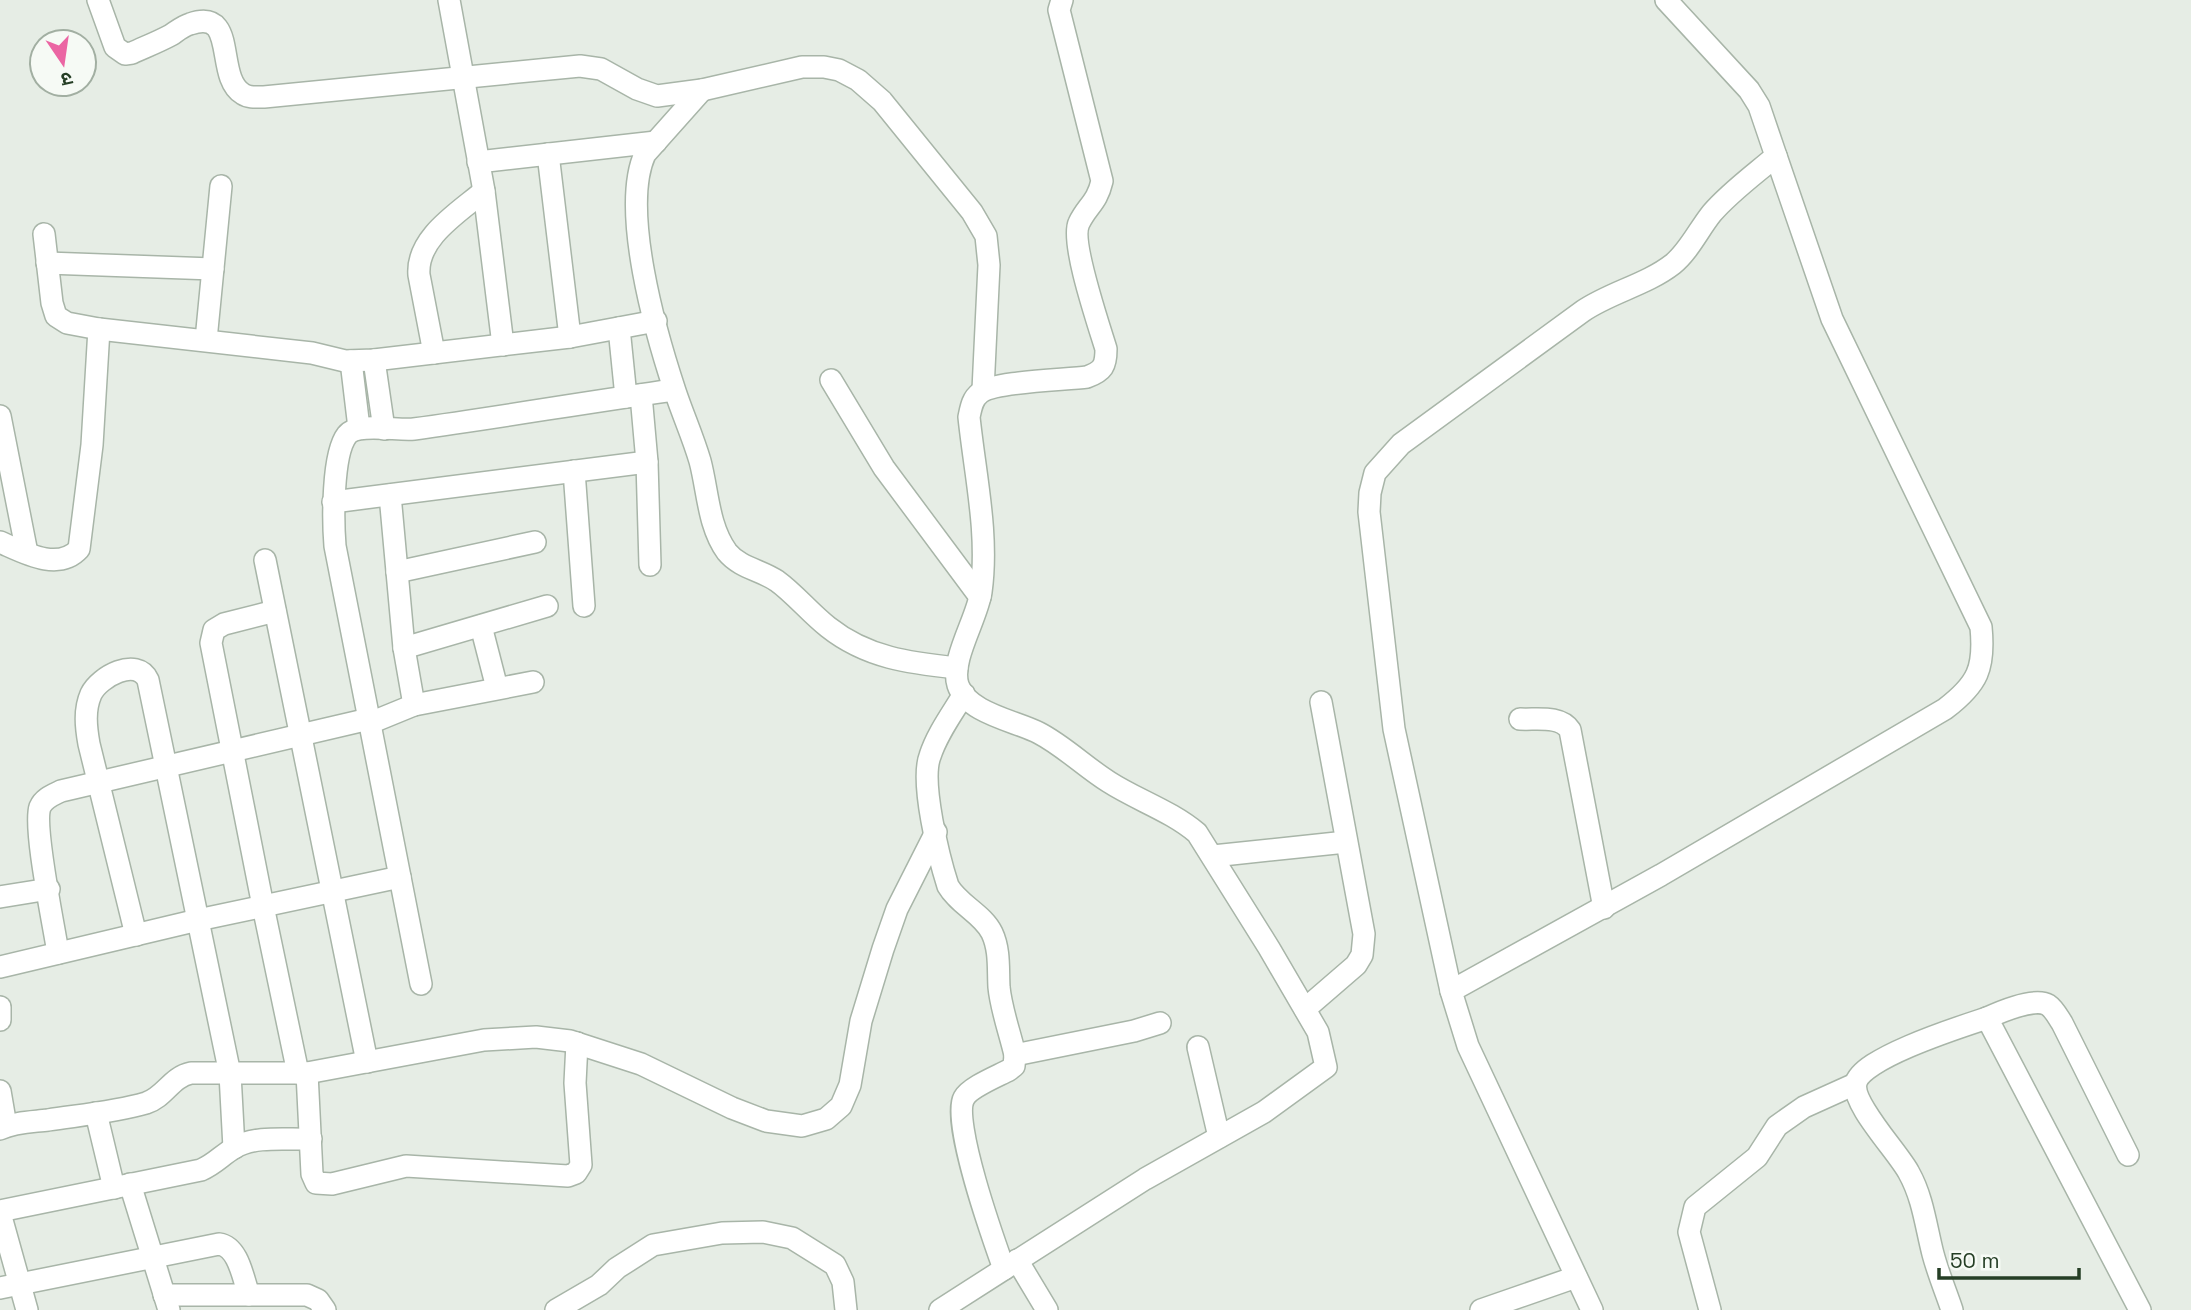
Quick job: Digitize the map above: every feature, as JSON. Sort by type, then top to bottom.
[{"type":"street","points":[[98,0],[115,47],[125,54],[170,36],[189,24],[202,21],[217,26],[224,45],[229,76],[241,93],[249,97],[591,66],[657,96],[678,95],[802,67],[839,70],[858,80],[882,101],[972,212],[986,236],[989,265],[983,390],[972,404],[969,417],[980,498],[984,568],[980,597],[957,668],[958,685],[981,710],[1039,733],[1108,782],[1183,821],[1196,833],[1213,856],[1318,1032],[1326,1067],[1264,1112],[1145,1179],[940,1310]]},
{"type":"street","points":[[449,0],[484,191],[503,345]]},
{"type":"street","points":[[983,390],[998,386],[1087,377],[1101,372],[1106,363],[1106,349],[1077,242],[1079,223],[1093,204],[1102,180],[1059,10],[1062,0]]},
{"type":"street","points":[[1451,991],[1604,908],[1945,709],[1974,681],[1984,654],[1981,627],[1832,319],[1759,106],[1749,90],[1666,0]]},
{"type":"street","points":[[702,90],[645,154],[636,181],[638,239],[646,286],[674,390],[699,461],[721,542],[733,558],[779,582],[829,628],[872,653],[904,662],[957,668]]},
{"type":"street","points":[[478,162],[656,142]]},
{"type":"street","points":[[548,154],[570,337]]},
{"type":"street","points":[[1592,1310],[1468,1046],[1451,991],[1394,729],[1369,512],[1370,493],[1376,473],[1401,444],[1598,301],[1654,277],[1671,265],[1714,210],[1776,156]]},
{"type":"street","points":[[206,340],[221,186]]},
{"type":"street","points":[[434,353],[419,275],[421,254],[435,234],[484,191]]},
{"type":"street","points":[[44,234],[56,316],[67,323],[99,329],[206,340],[348,361],[570,337],[656,321]]},
{"type":"street","points":[[47,263],[213,269]]},
{"type":"street","points":[[619,328],[647,462],[650,565]]},
{"type":"street","points":[[0,542],[27,553],[56,560],[65,560],[79,549],[92,445],[99,329]]},
{"type":"street","points":[[374,360],[384,429]]},
{"type":"street","points":[[348,361],[359,428]]},
{"type":"street","points":[[831,380],[884,468],[980,597]]},
{"type":"street","points":[[421,984],[335,546],[334,502],[345,438],[348,433],[359,428],[412,429],[674,390]]},
{"type":"street","points":[[0,416],[27,553]]},
{"type":"street","points":[[334,502],[647,462]]},
{"type":"street","points":[[574,471],[584,606]]},
{"type":"street","points":[[390,495],[404,648],[414,705]]},
{"type":"street","points":[[397,572],[536,542]]},
{"type":"street","points":[[265,560],[367,1062]]},
{"type":"street","points":[[404,648],[547,606]]},
{"type":"street","points":[[275,611],[224,624],[214,630],[211,636],[263,906],[303,1073],[313,1179],[316,1183],[332,1184],[406,1166],[568,1176],[576,1173],[581,1166],[575,1083],[577,1043]]},
{"type":"street","points":[[481,626],[497,688]]},
{"type":"street","points":[[136,935],[86,729],[89,697],[101,680],[128,669],[145,674],[167,766],[230,1074],[234,1148]]},
{"type":"street","points":[[58,953],[39,831],[40,807],[51,795],[300,735],[370,721],[414,705],[533,682]]},
{"type":"street","points":[[964,694],[940,735],[926,771],[948,886],[952,894],[988,927],[993,936],[1000,967],[999,987],[1015,1055],[1014,1066],[970,1091],[962,1105],[977,1191],[1011,1264],[1047,1310]]},
{"type":"street","points":[[1305,1009],[1356,965],[1364,946],[1321,702]]},
{"type":"street","points":[[1520,719],[1556,720],[1570,730],[1604,908]]},
{"type":"street","points":[[0,1091],[3,1128],[96,1113],[152,1100],[183,1074],[303,1073],[484,1040],[536,1037],[577,1043],[641,1064],[732,1108],[766,1121],[802,1125],[826,1119],[841,1106],[850,1085],[861,1021],[883,949],[897,909],[936,832]]},
{"type":"street","points":[[1213,856],[1346,842]]},
{"type":"street","points":[[0,967],[198,920],[400,877]]},
{"type":"street","points":[[0,897],[48,889]]},
{"type":"street","points":[[1952,1310],[1934,1256],[1922,1205],[1909,1172],[1879,1132],[1858,1097],[1855,1084],[1860,1073],[1924,1040],[2005,1010],[2038,1002],[2047,1004],[2062,1023],[2128,1155]]},
{"type":"street","points":[[0,1007],[0,1020]]},
{"type":"street","points":[[1987,1018],[2140,1310]]},
{"type":"street","points":[[1015,1055],[1134,1031],[1160,1023]]},
{"type":"street","points":[[1198,1047],[1219,1137]]},
{"type":"street","points":[[1710,1310],[1689,1231],[1695,1208],[1757,1157],[1777,1126],[1804,1107],[1855,1084]]},
{"type":"street","points":[[96,1113],[122,1186],[152,1256],[166,1303],[249,1295],[307,1295],[318,1300],[324,1310]]},
{"type":"street","points":[[27,1310],[10,1286],[0,1212],[201,1170],[219,1161],[234,1148],[255,1142],[311,1139]]},
{"type":"street","points":[[556,1310],[599,1285],[630,1258],[653,1245],[722,1233],[762,1232],[792,1238],[835,1265],[843,1282],[845,1310]]},
{"type":"street","points":[[10,1286],[219,1244],[226,1245],[235,1255],[249,1295]]},
{"type":"street","points":[[1481,1310],[1576,1277]]}]
